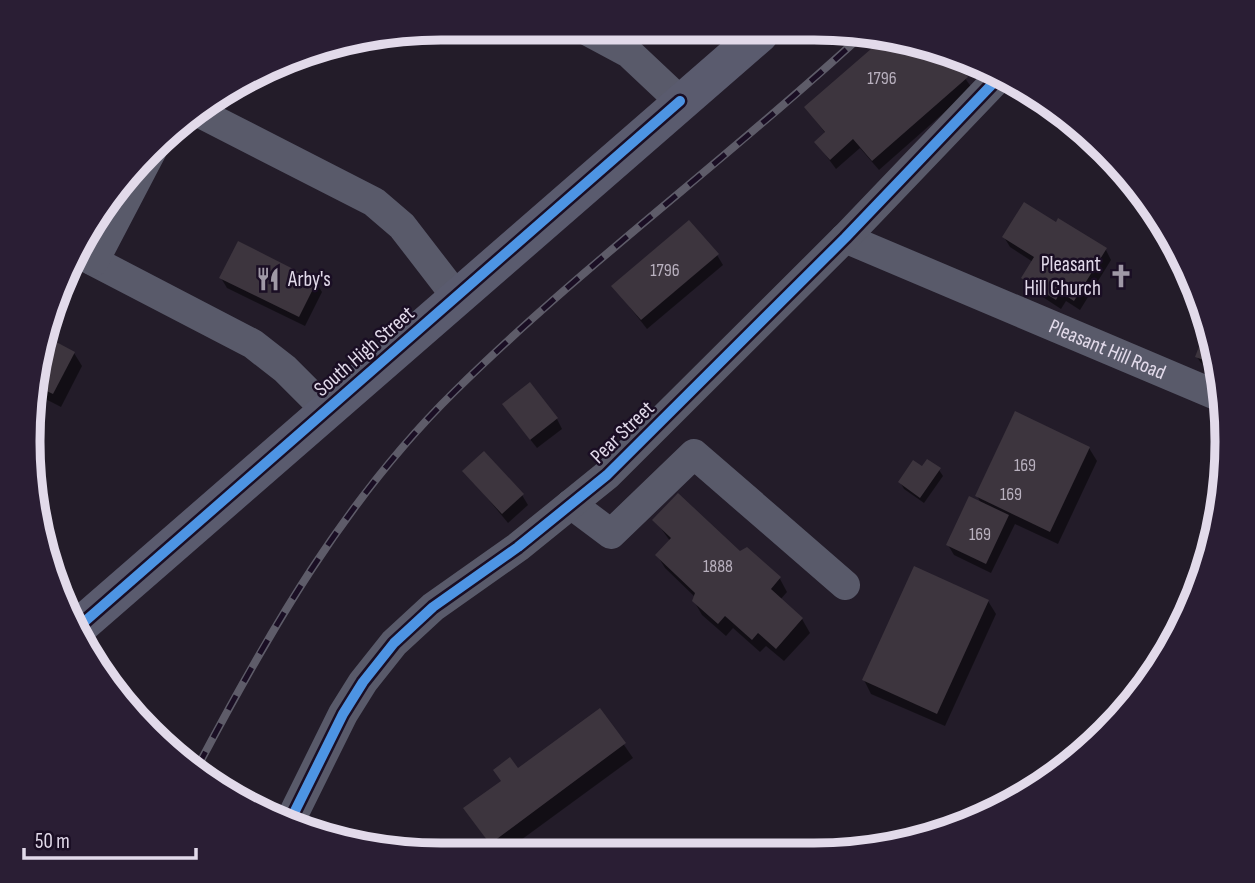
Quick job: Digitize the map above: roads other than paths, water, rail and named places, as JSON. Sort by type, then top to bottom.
[{"type":"main road","name":"South High Street","points":[[84,622],[753,40]]},
{"type":"street","points":[[605,40],[629,53],[680,102]]},
{"type":"street","name":"Pear Street","points":[[293,814],[343,714],[363,681],[394,643],[433,607],[607,475],[845,238],[993,83]]},
{"type":"street","points":[[207,116],[374,202],[402,226],[456,296]]},
{"type":"street","points":[[123,197],[86,257],[253,344],[285,369],[326,410]]},
{"type":"street","name":"Pleasant Hill Road","points":[[845,238],[1211,393]]},
{"type":"street","points":[[571,504],[611,534],[694,454],[845,585]]},
{"type":"railway","points":[[200,762],[253,666],[312,569],[378,476],[415,433],[455,391],[554,299],[854,43]]},
{"type":"place","name":"Pleasant Hill Church","points":[[1121,276]]},
{"type":"place","name":"Arby's","points":[[268,279]]}]
